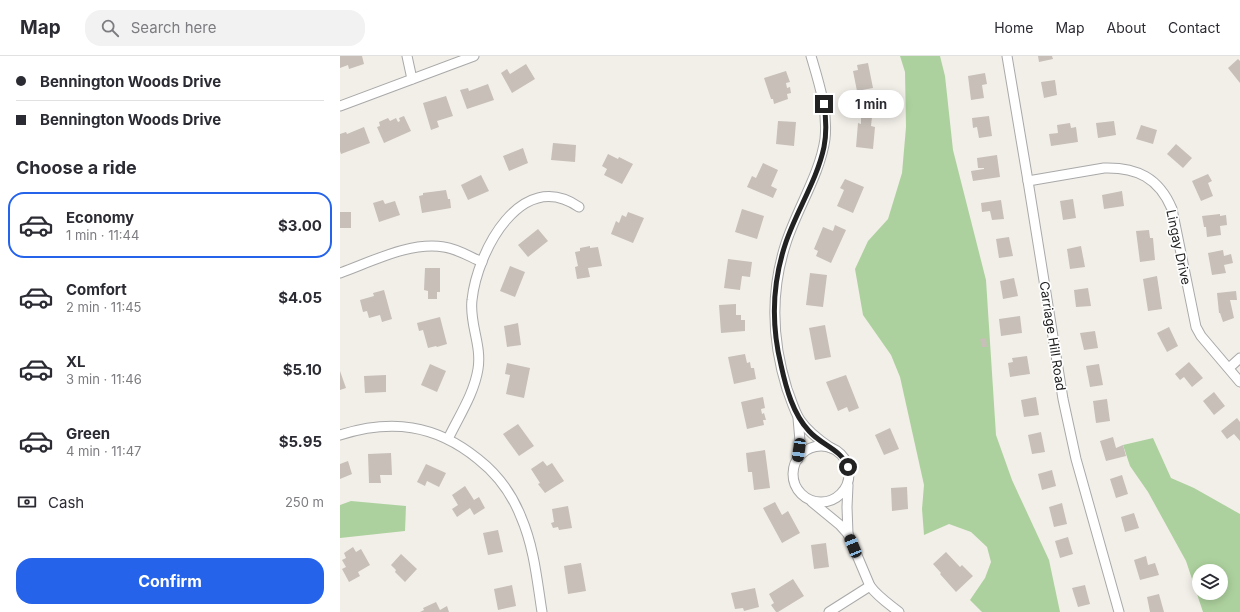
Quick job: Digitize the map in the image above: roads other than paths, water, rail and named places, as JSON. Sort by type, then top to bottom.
[{"type":"street","points":[[407,56],[412,79]]},
{"type":"street","points":[[340,106],[474,56]]},
{"type":"street","points":[[798,460],[800,441],[798,418],[790,398],[776,346],[774,309],[776,285],[786,243],[813,179],[824,146],[826,125],[825,113],[822,94],[811,56]]},
{"type":"street","name":"Carriage Hill Road","points":[[1007,56],[1063,399],[1076,459],[1119,612]]},
{"type":"street","name":"Lingay Drive","points":[[1028,181],[1114,167],[1138,172],[1157,184],[1172,209],[1196,326],[1201,336],[1240,382]]},
{"type":"street","points":[[448,439],[468,399],[477,374],[479,352],[472,316],[472,300],[476,277],[482,262],[502,224],[524,204],[541,197],[552,196],[570,201],[579,207]]},
{"type":"street","points":[[340,273],[405,250],[427,245],[452,248],[482,262]]},
{"type":"street","points":[[1229,368],[1240,358]]},
{"type":"street","points":[[798,418],[814,437],[839,453],[845,460],[848,467],[849,479],[847,507],[848,534]]},
{"type":"street","points":[[340,435],[366,428],[402,427],[427,431],[448,439],[463,447],[487,466],[513,500],[524,522],[535,566],[542,612]]},
{"type":"street","points":[[831,448],[820,446],[811,448],[803,453],[793,472],[795,484],[801,494],[837,522],[848,534],[870,586],[875,593],[900,612]]},
{"type":"street","points":[[809,500],[822,502],[830,501],[845,489],[849,479]]},
{"type":"street","points":[[829,612],[870,586]]}]
